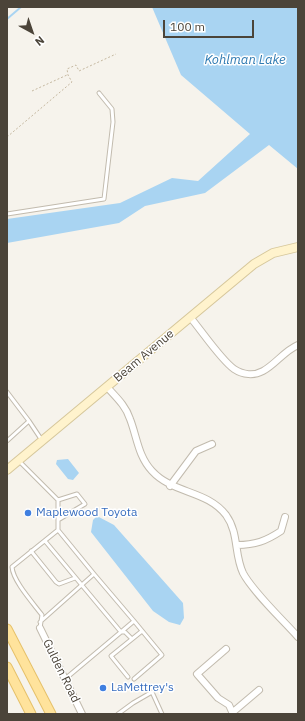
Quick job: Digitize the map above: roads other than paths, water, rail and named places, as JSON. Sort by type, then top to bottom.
[{"type":"main road","points":[[7,629],[51,714]]},
{"type":"main road","points":[[7,667],[31,714]]},
{"type":"street","name":"Beam Avenue","points":[[7,470],[254,264],[273,253],[286,248],[298,246]]},
{"type":"street","points":[[190,317],[229,365],[240,372],[253,374],[264,370],[289,350],[298,345]]},
{"type":"street","points":[[107,387],[127,412],[145,462],[159,478],[170,486],[206,498],[220,508],[230,523],[237,545],[238,557],[244,574],[298,637]]},
{"type":"street","points":[[170,486],[196,451],[212,444]]},
{"type":"street","points":[[237,545],[255,544],[269,539],[281,531],[285,517]]},
{"type":"street","name":"Gulden Road","points":[[40,625],[82,714]]},
{"type":"street","points":[[226,649],[197,674],[218,698],[229,705],[233,713],[259,690]]},
{"type":"lane","points":[[7,214],[104,199],[113,122],[112,109],[99,93]]},
{"type":"lane","points":[[7,392],[42,441]]},
{"type":"lane","points":[[7,441],[29,421]]},
{"type":"lane","points":[[18,460],[58,500],[58,530],[162,655],[134,679]]},
{"type":"lane","points":[[58,500],[77,494],[85,504],[58,520]]},
{"type":"lane","points":[[40,625],[42,615],[13,572],[12,567],[58,530]]},
{"type":"lane","points":[[45,541],[81,586],[121,632],[125,632],[132,639]]},
{"type":"lane","points":[[31,551],[59,584],[75,578]]},
{"type":"lane","points":[[40,625],[94,574]]},
{"type":"lane","points":[[65,679],[134,621]]},
{"type":"lane","points":[[128,677],[111,656],[142,631]]},
{"type":"lane","points":[[118,714],[132,702],[152,692],[162,714]]},
{"type":"water","name":"Kohlman Lake","points":[[152,7],[298,7],[298,169],[269,145],[205,193],[145,206],[119,223],[7,243],[7,219],[120,203],[172,178],[198,181],[250,134],[181,75]]},
{"type":"water","points":[[68,459],[79,473],[73,480],[68,479],[56,464],[57,460]]},
{"type":"water","points":[[97,516],[114,525],[183,603],[184,618],[180,625],[169,622],[153,611],[91,532],[93,520]]},
{"type":"waterway","points":[[7,19],[21,7]]},
{"type":"place","name":"Maplewood Toyota","points":[[28,513]]},
{"type":"place","name":"LaMettrey's","points":[[103,688]]}]
